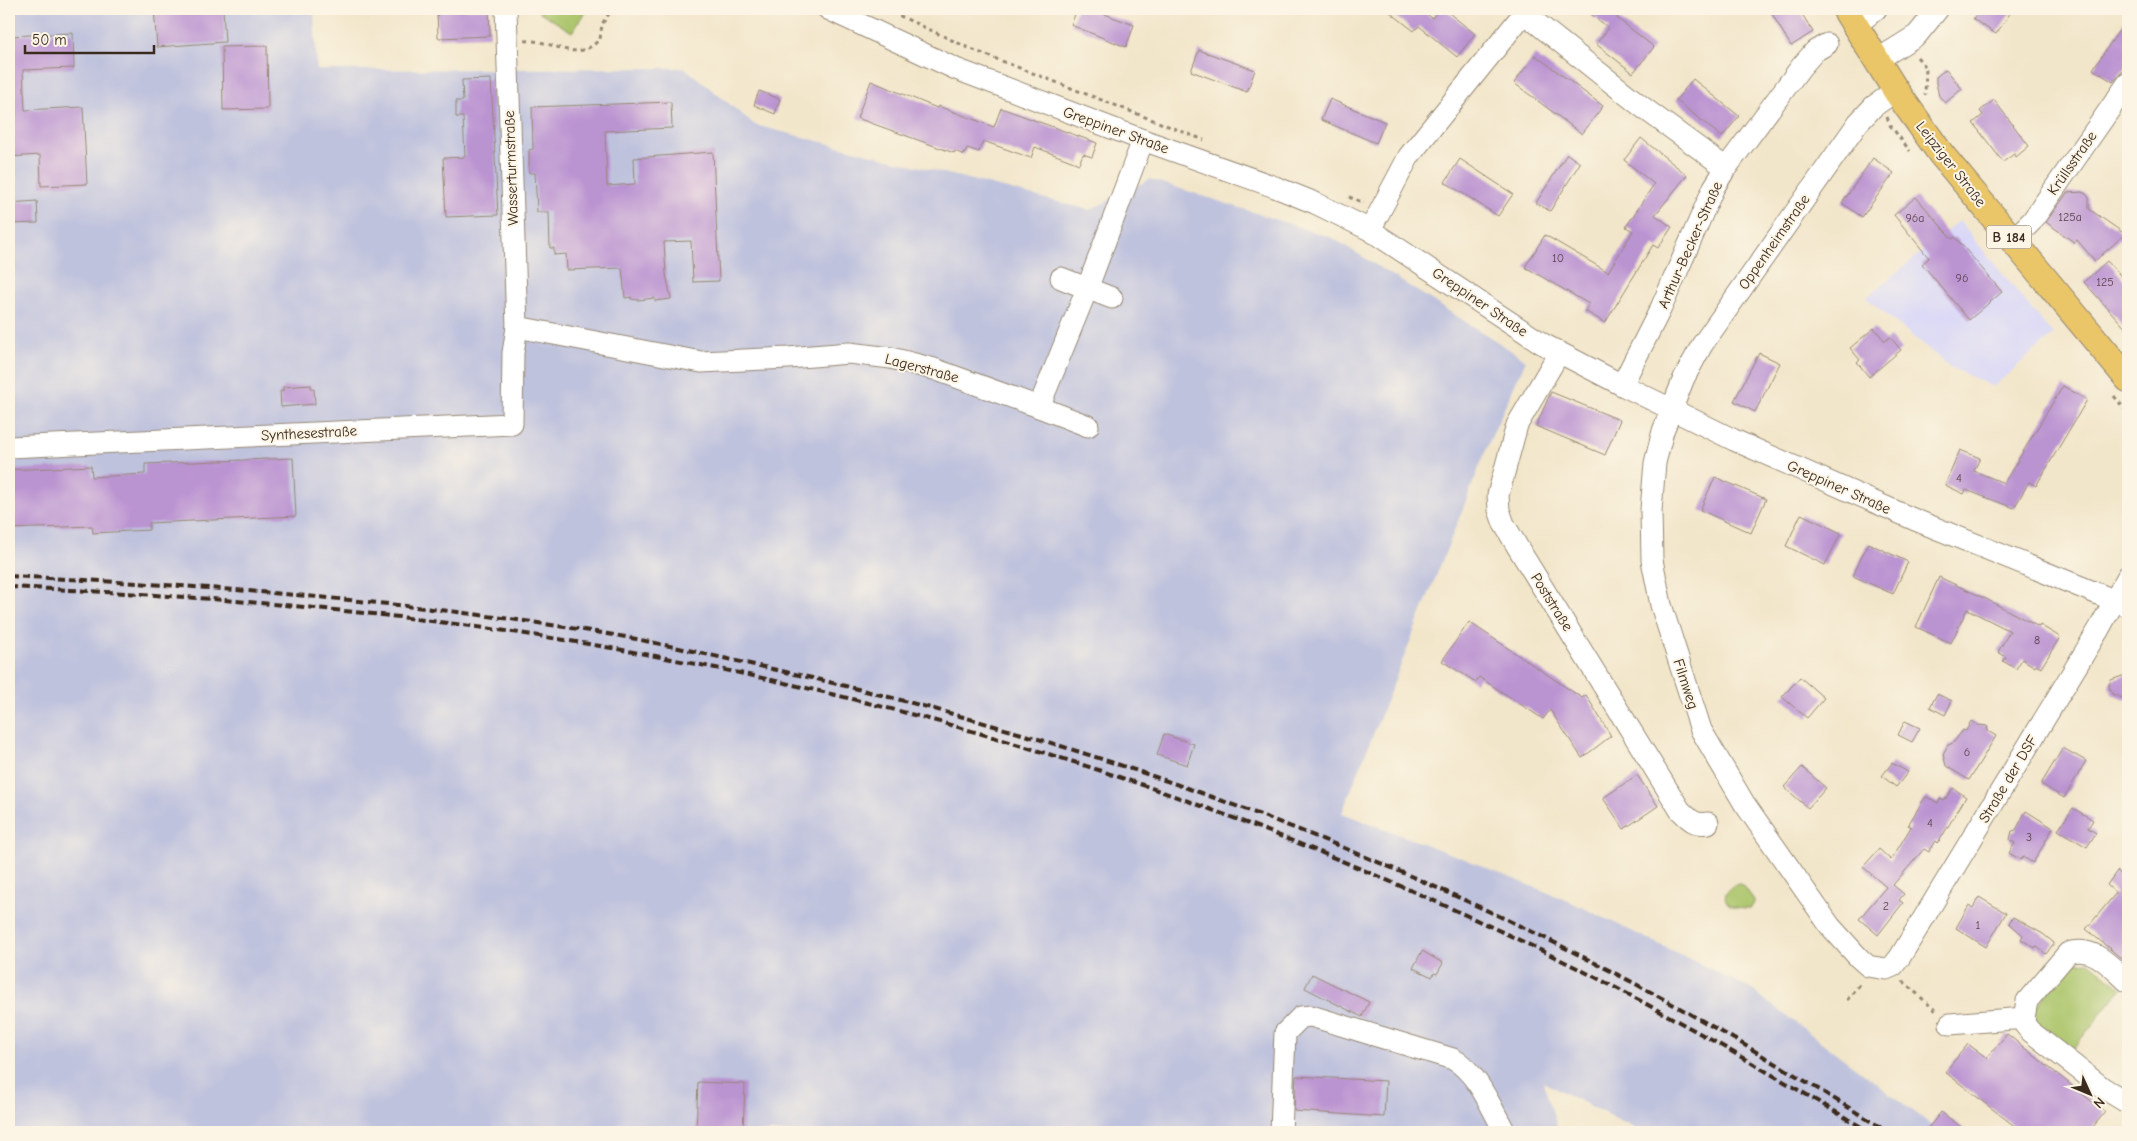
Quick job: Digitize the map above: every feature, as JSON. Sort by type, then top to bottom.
[{"type":"main road","name":"Leipziger Straße","points":[[1850,17],[1896,91],[1957,175],[2128,379]]},
{"type":"street","name":"Wasserturmstraße","points":[[506,9],[517,327]]},
{"type":"street","name":"Greppiner Straße","points":[[828,9],[956,69],[1143,140],[1275,187],[1370,230],[1499,316],[1559,353],[1670,409],[1734,440],[1914,519],[2121,603]]},
{"type":"street","points":[[1850,17],[1876,9]]},
{"type":"street","points":[[1877,60],[1906,43],[1921,31],[1938,9]]},
{"type":"street","points":[[1370,230],[1408,156],[1524,10],[1641,106],[1726,168]]},
{"type":"street","name":"Arthur-Becker-Straße","points":[[1622,385],[1661,308],[1714,187],[1808,58],[1827,44]]},
{"type":"street","name":"Krüllsstraße","points":[[2012,241],[2032,220],[2128,83]]},
{"type":"street","name":"Oppenheimstraße","points":[[1670,409],[1702,345],[1858,123],[1874,106],[1896,91]]},
{"type":"street","points":[[1039,407],[1087,289],[1143,140]]},
{"type":"street","points":[[1061,278],[1112,298]]},
{"type":"street","name":"Lagerstraße","points":[[517,327],[701,362],[848,353],[891,358],[934,369],[1088,426]]},
{"type":"street","name":"Synthesestraße","points":[[9,447],[512,424],[513,353],[517,327]]},
{"type":"street","name":"Poststraße","points":[[1559,353],[1517,425],[1498,495],[1499,510],[1504,524],[1517,546],[1680,810],[1690,820],[1699,824],[1708,823]]},
{"type":"street","name":"Filmweg","points":[[1670,409],[1655,463],[1651,510],[1652,560],[1661,605],[1701,730],[1744,803],[1830,926],[1859,958],[1868,966],[1876,968]]},
{"type":"street","name":"Straße der DSF","points":[[1876,968],[1886,969],[1893,966],[1900,957],[2121,603],[2128,576]]},
{"type":"street","points":[[2128,982],[2098,955],[2087,950],[2068,953],[2027,1001],[2024,1018],[2025,1025],[2030,1031],[2103,1088],[2128,1103]]},
{"type":"street","points":[[1280,1132],[1286,1032],[1301,1017],[1311,1016],[1453,1059],[1463,1065],[1474,1078],[1505,1132]]},
{"type":"street","points":[[1950,1024],[2024,1018]]},
{"type":"path","points":[[507,43],[536,40],[564,50],[586,50],[600,39],[602,24],[612,9]]},
{"type":"path","points":[[885,9],[971,49],[1212,143]]},
{"type":"path","points":[[1906,43],[1926,67],[1924,80],[1927,104]]},
{"type":"path","points":[[1348,196],[1381,210]]},
{"type":"path","points":[[1847,1000],[1876,968],[1904,982],[1950,1024]]},
{"type":"shaded area","points":[[9,9],[314,9],[317,70],[685,68],[755,125],[1090,210],[1150,179],[1333,238],[1526,360],[1490,440],[1342,813],[1470,861],[1573,903],[1748,987],[1941,1132],[1642,1132],[1543,1082],[1559,1132],[9,1132]]},
{"type":"shaded area","points":[[1959,221],[2053,335],[1993,387],[1950,367],[1866,298]]},
{"type":"green space","points":[[535,9],[587,9],[572,32]]},
{"type":"green space","points":[[1739,884],[1743,885],[1754,900],[1751,908],[1735,907],[1730,905],[1725,898],[1729,889]]},
{"type":"green space","points":[[2089,962],[2122,988],[2071,1051],[2038,1025],[2034,1009],[2072,963]]},
{"type":"building","points":[[154,9],[223,9],[225,42],[157,47]]},
{"type":"building","points":[[437,9],[489,9],[490,36],[438,38]]},
{"type":"building","points":[[1077,9],[1091,9],[1134,25],[1126,47],[1071,25]]},
{"type":"building","points":[[1386,9],[1421,9],[1432,18],[1439,9],[1444,9],[1475,34],[1457,57],[1419,26],[1414,31]]},
{"type":"building","points":[[1584,9],[1624,9],[1617,18],[1654,47],[1633,73],[1596,44],[1609,28]]},
{"type":"building","points":[[1769,9],[1799,9],[1813,32],[1791,46]]},
{"type":"building","points":[[1980,9],[2013,9],[1996,34],[1973,19]]},
{"type":"building","points":[[2128,17],[2128,65],[2113,82],[2093,69]]},
{"type":"building","points":[[73,33],[74,68],[23,70],[25,110],[83,107],[87,184],[41,186],[40,155],[9,157],[9,36]]},
{"type":"building","points":[[267,46],[268,109],[223,110],[222,47]]},
{"type":"building","points":[[1199,50],[1255,70],[1247,92],[1191,71]]},
{"type":"building","points":[[1535,55],[1603,106],[1582,134],[1514,83]]},
{"type":"building","points":[[1946,69],[1962,89],[1945,103],[1939,96],[1936,77]]},
{"type":"building","points":[[491,79],[498,215],[446,217],[443,158],[465,157],[463,117],[456,117],[456,101],[463,101],[462,80]]},
{"type":"building","points":[[1693,79],[1739,116],[1722,137],[1676,100]]},
{"type":"building","points":[[871,81],[937,108],[938,106],[994,127],[1001,108],[1097,143],[1092,157],[1083,154],[1079,164],[1035,147],[1031,158],[983,141],[979,152],[967,148],[964,155],[955,151],[954,153],[857,118]]},
{"type":"building","points":[[759,91],[780,99],[775,114],[754,105]]},
{"type":"building","points":[[1330,99],[1385,122],[1376,143],[1321,120]]},
{"type":"building","points":[[1994,100],[2029,146],[2016,157],[2014,154],[2003,162],[1973,123],[1983,115],[1980,111]]},
{"type":"building","points":[[671,102],[672,128],[605,131],[607,186],[635,184],[634,158],[713,152],[719,281],[693,282],[691,241],[664,242],[666,274],[671,299],[655,301],[655,298],[638,300],[631,299],[631,297],[625,298],[622,268],[567,270],[566,254],[554,255],[554,248],[550,248],[549,212],[537,212],[535,173],[529,173],[529,150],[533,149],[532,107]]},
{"type":"building","points":[[1641,138],[1687,175],[1655,215],[1672,227],[1658,248],[1653,245],[1605,323],[1585,311],[1589,304],[1525,267],[1545,235],[1608,272],[1633,231],[1626,227],[1654,184],[1624,160]]},
{"type":"building","points":[[1567,154],[1580,163],[1550,211],[1536,203]]},
{"type":"building","points":[[1873,158],[1894,173],[1862,217],[1842,203]]},
{"type":"building","points":[[1460,159],[1513,194],[1498,216],[1445,182]]},
{"type":"building","points":[[2082,192],[2089,198],[2089,209],[2125,234],[2095,261],[2077,240],[2075,243],[2046,222],[2067,193]]},
{"type":"building","points":[[1916,197],[1952,239],[1955,237],[2002,292],[1969,320],[1922,264],[1929,258],[1894,215]]},
{"type":"building","points":[[37,201],[38,223],[9,224],[9,203]]},
{"type":"building","points":[[2107,261],[2128,284],[2128,331],[2084,282]]},
{"type":"building","points":[[1874,328],[1885,341],[1890,337],[1901,350],[1869,377],[1857,362],[1860,360],[1850,348]]},
{"type":"building","points":[[1759,353],[1780,363],[1755,412],[1734,401]]},
{"type":"building","points":[[311,385],[311,389],[314,389],[315,404],[281,407],[280,391],[283,391],[283,387]]},
{"type":"building","points":[[2063,386],[2087,400],[2036,486],[2029,482],[2014,508],[1966,490],[1964,494],[1945,485],[1960,450],[1980,458],[1974,471],[2004,483]]},
{"type":"building","points":[[1551,392],[1620,420],[1605,455],[1536,426]]},
{"type":"building","points":[[293,458],[296,516],[149,523],[149,530],[93,533],[92,526],[9,529],[9,470],[91,466],[92,477],[145,474],[145,464]]},
{"type":"building","points":[[1715,477],[1766,499],[1751,533],[1700,510]]},
{"type":"building","points":[[1801,514],[1841,533],[1825,565],[1786,546]]},
{"type":"building","points":[[1868,543],[1908,562],[1893,594],[1853,576]]},
{"type":"building","points":[[1939,577],[2039,627],[2040,625],[2060,637],[2041,668],[2036,665],[2035,667],[2022,659],[2016,669],[2003,661],[2006,657],[1998,652],[2010,631],[1967,609],[1951,643],[1916,627]]},
{"type":"building","points":[[1469,622],[1582,698],[1586,695],[1611,736],[1582,758],[1550,710],[1543,719],[1479,677],[1476,682],[1442,661]]},
{"type":"building","points":[[2128,674],[2128,700],[2112,694],[2109,686],[2111,680]]},
{"type":"building","points":[[1800,677],[1824,698],[1807,718],[1782,697]]},
{"type":"building","points":[[1937,694],[1952,701],[1945,715],[1930,707]]},
{"type":"building","points":[[1905,721],[1920,728],[1912,742],[1898,735]]},
{"type":"building","points":[[1971,721],[1978,725],[1987,726],[1988,731],[1996,736],[1969,780],[1946,766],[1943,754],[1948,745],[1953,743],[1963,730],[1966,731]]},
{"type":"building","points":[[1164,734],[1194,744],[1187,765],[1157,755]]},
{"type":"building","points":[[2063,748],[2086,761],[2064,798],[2041,784]]},
{"type":"building","points":[[1892,763],[1908,772],[1896,787],[1882,776]]},
{"type":"building","points":[[1802,767],[1826,788],[1808,808],[1784,787]]},
{"type":"building","points":[[1637,775],[1658,806],[1624,829],[1603,798]]},
{"type":"building","points":[[1953,788],[1966,797],[1938,843],[1936,841],[1929,852],[1924,849],[1893,885],[1904,894],[1899,900],[1903,903],[1878,935],[1859,919],[1886,887],[1863,867],[1879,849],[1891,860],[1911,827],[1908,825],[1924,799],[1927,797],[1938,803],[1940,799],[1944,801]]},
{"type":"building","points":[[2073,808],[2093,820],[2088,828],[2096,833],[2087,847],[2058,830]]},
{"type":"building","points":[[2026,811],[2053,828],[2033,863],[2023,857],[2021,860],[2009,853],[2015,843],[2010,840],[2012,831],[2016,830]]},
{"type":"building","points":[[2117,871],[2128,878],[2128,964],[2086,929],[2116,893],[2107,885]]},
{"type":"building","points":[[1979,897],[2006,913],[1986,947],[1956,928],[1969,905],[1973,908]]},
{"type":"building","points":[[2013,917],[2043,934],[2054,943],[2046,954],[2036,946],[2035,948],[2021,939],[2023,935],[2009,923]]},
{"type":"building","points":[[1422,951],[1443,963],[1437,974],[1434,973],[1432,977],[1413,968]]},
{"type":"building","points":[[1312,974],[1369,1002],[1362,1017],[1305,988]]},
{"type":"building","points":[[2007,1034],[2105,1112],[2089,1132],[2022,1132],[1945,1072],[1968,1044],[1987,1058]]},
{"type":"building","points":[[1296,1076],[1386,1081],[1384,1117],[1294,1111]]},
{"type":"building","points":[[698,1082],[745,1084],[743,1132],[696,1132]]},
{"type":"building","points":[[1941,1112],[1968,1132],[1925,1132]]},
{"type":"railway","points":[[9,576],[312,596],[539,623],[648,641],[864,691],[977,721],[1089,755],[1200,793],[1310,834],[1419,880],[1525,928],[1630,981],[1760,1054],[1888,1132]]},
{"type":"railway","points":[[9,587],[238,601],[390,616],[541,636],[697,664],[776,681],[855,700],[1013,743],[1090,767],[1244,822],[1449,907],[1569,964],[1646,1004],[1721,1045],[1870,1132]]}]
